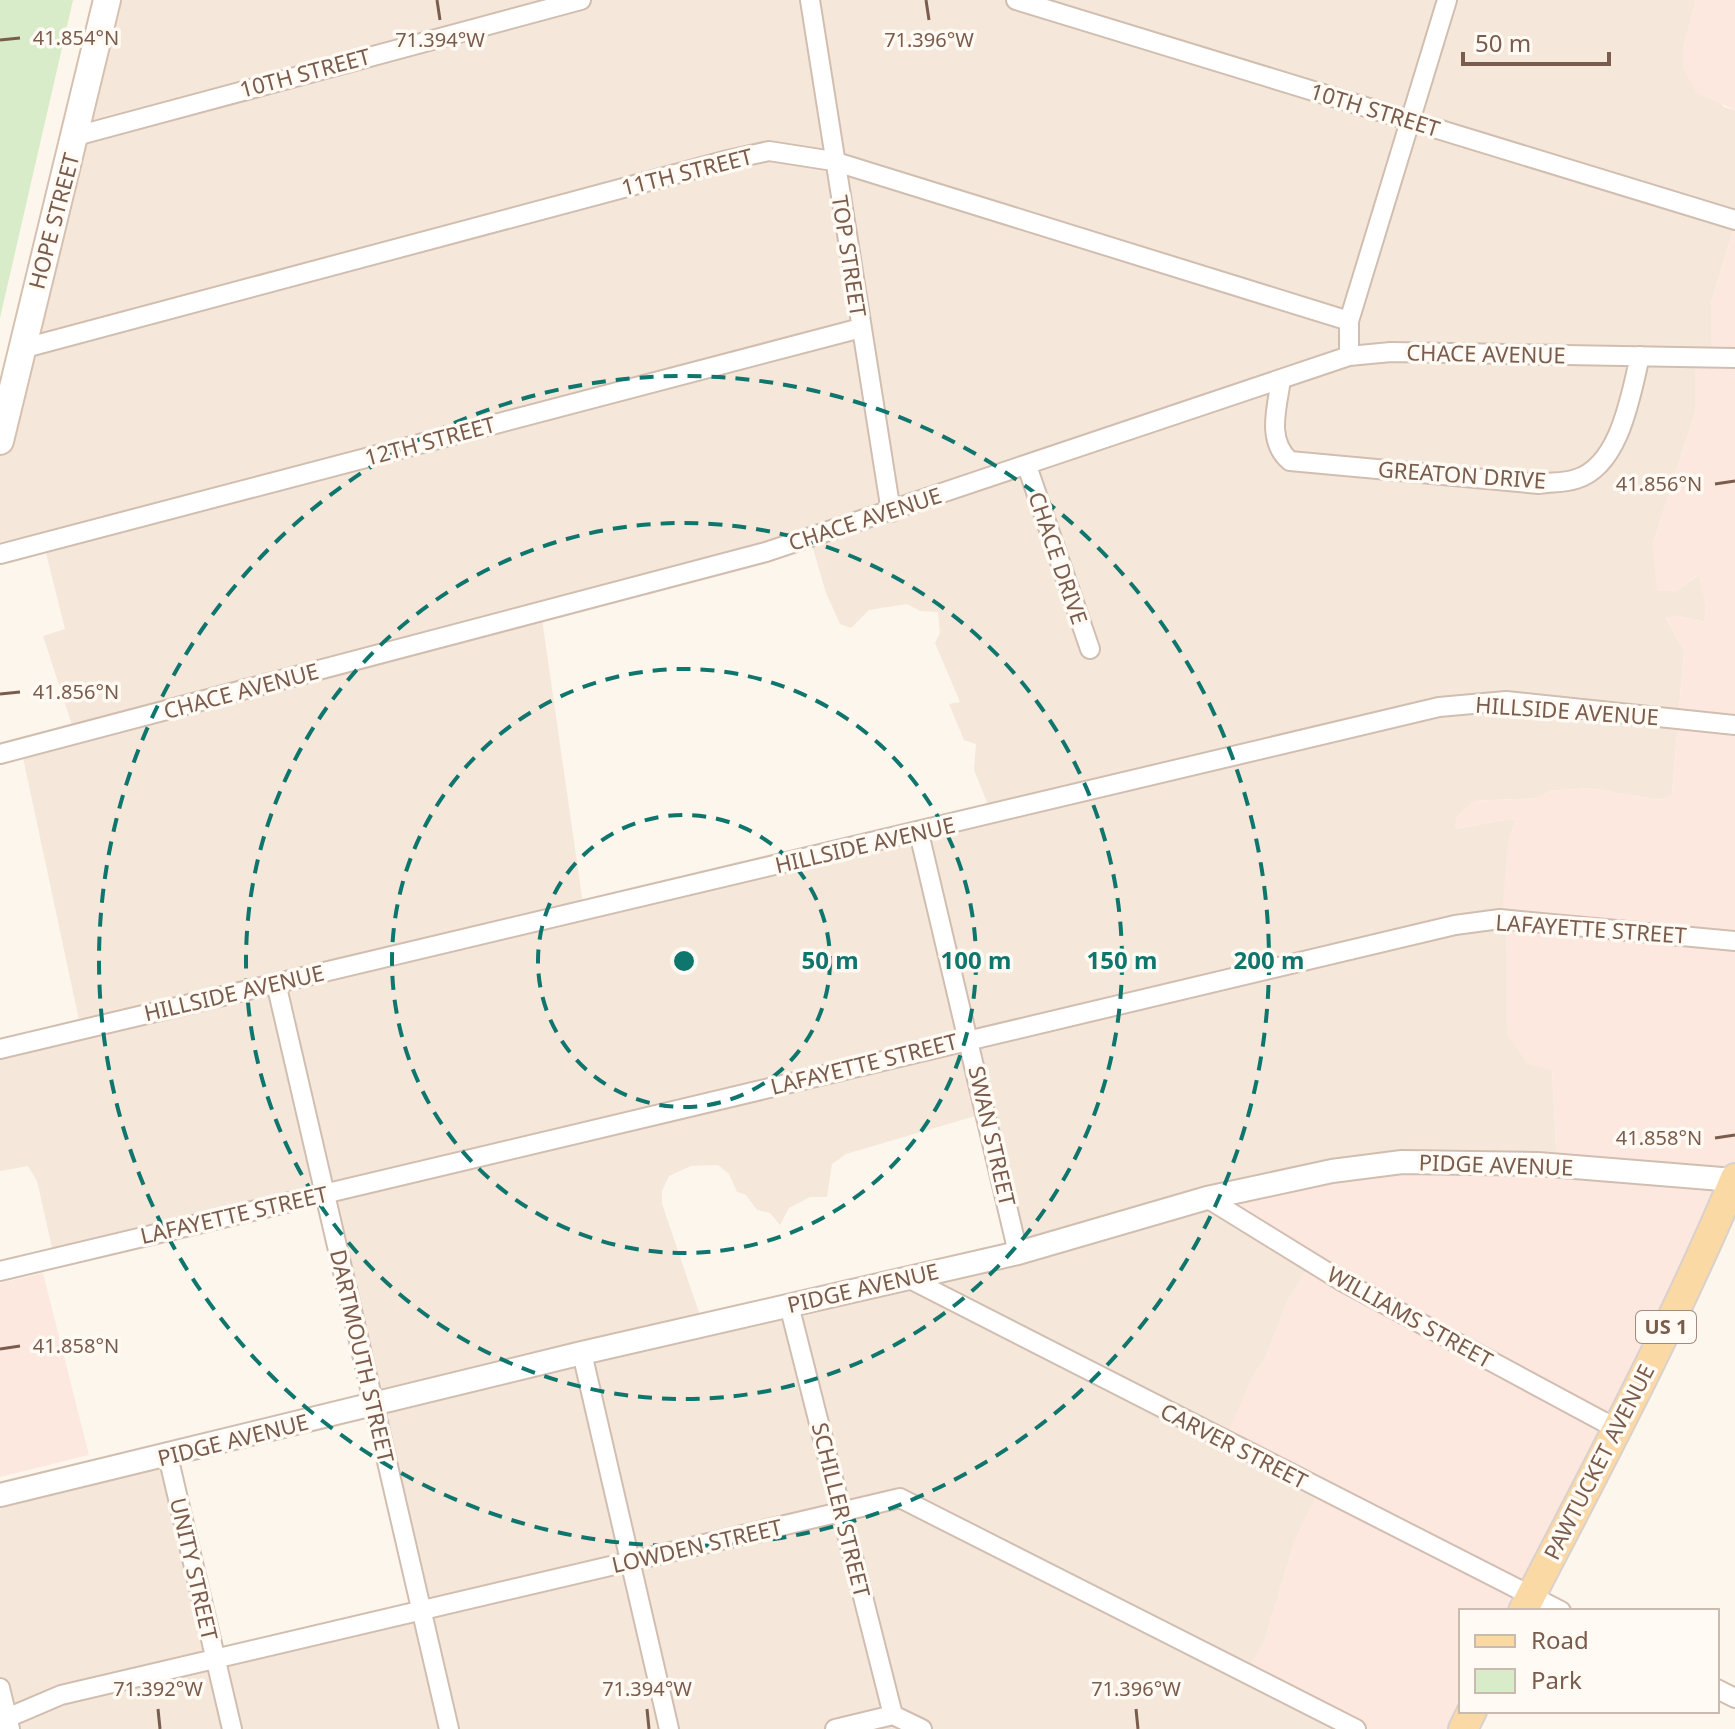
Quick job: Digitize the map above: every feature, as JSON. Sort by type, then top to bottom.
[{"type":"main road","name":"HOPE STREET","points":[[0,441],[107,0]]},
{"type":"main road","name":"PAWTUCKET AVENUE","points":[[1527,1604],[1617,1429],[1716,1226],[1735,1179]]},
{"type":"main road","name":"PAWTUCKET AVENUE","points":[[1716,1226],[1735,1201]]},
{"type":"street","name":"10TH STREET","points":[[76,136],[581,0]]},
{"type":"street","name":"TOP STREET","points":[[810,0],[833,161],[891,512]]},
{"type":"street","name":"10TH STREET","points":[[1016,0],[1735,220]]},
{"type":"street","points":[[1349,356],[1349,321],[1447,0]]},
{"type":"street","name":"11TH STREET","points":[[21,349],[769,151],[833,161],[1349,321]]},
{"type":"street","name":"12TH STREET","points":[[0,554],[861,328]]},
{"type":"street","name":"CHACE AVENUE","points":[[0,754],[766,552],[1349,356],[1391,352],[1735,358]]},
{"type":"street","name":"GREATON DRIVE","points":[[1281,380],[1274,428],[1279,452],[1290,461],[1539,484],[1577,479],[1596,468],[1611,449],[1640,356]]},
{"type":"street","name":"CHACE DRIVE","points":[[1027,466],[1090,649]]},
{"type":"street","name":"HILLSIDE AVENUE","points":[[0,1049],[1474,701],[1506,701],[1735,725]]},
{"type":"street","name":"SWAN STREET","points":[[919,833],[970,1038],[1018,1253]]},
{"type":"street","name":"LAFAYETTE STREET","points":[[0,1271],[1455,925],[1500,919],[1735,941]]},
{"type":"street","name":"DARTMOUTH STREET","points":[[276,983],[449,1729]]},
{"type":"street","name":"PIDGE AVENUE","points":[[0,1495],[582,1353],[1018,1253],[1207,1198],[1332,1171],[1402,1162],[1538,1164],[1735,1179]]},
{"type":"street","name":"WILLIAMS STREET","points":[[1207,1198],[1340,1280],[1617,1429]]},
{"type":"street","name":"CARVER STREET","points":[[908,1278],[1527,1604],[1551,1609]]},
{"type":"street","name":"SCHILLER STREET","points":[[789,1305],[893,1715]]},
{"type":"street","points":[[582,1353],[669,1729]]},
{"type":"street","name":"UNITY STREET","points":[[168,1456],[232,1729]]},
{"type":"street","name":"LOWDEN STREET","points":[[6,1723],[61,1695],[900,1498],[1356,1729]]},
{"type":"street","points":[[0,1688],[6,1723]]},
{"type":"street","points":[[835,1729],[893,1715],[922,1729]]},
{"type":"shaded area","points":[[105,0],[1696,0],[1683,49],[1724,107],[1735,110],[1735,224],[1711,304],[1711,349],[1695,354],[1695,412],[1653,544],[1675,591],[1699,575],[1706,606],[1705,622],[1678,616],[1666,618],[1684,650],[1672,794],[1661,800],[1588,788],[1550,791],[1539,798],[1475,801],[1457,817],[1455,829],[1516,818],[1508,844],[1552,1070],[1557,1164],[1309,1267],[1288,1300],[1265,1359],[1251,1379],[1318,1493],[1295,1540],[1265,1639],[1248,1673],[1352,1729],[0,1729],[0,1489],[158,1452],[215,1658],[421,1614],[322,1192],[53,1252],[37,1181],[28,1166],[0,1171],[0,1041],[79,1020],[19,739],[72,725],[43,636],[65,629],[41,533],[0,542],[0,419]],"holes":[[[809,535],[826,593],[840,624],[851,628],[869,610],[907,604],[920,611],[938,612],[940,633],[935,643],[960,702],[949,704],[964,740],[976,744],[974,770],[989,807],[584,911],[541,612]],[[979,1115],[1018,1246],[702,1321],[662,1204],[662,1191],[669,1176],[691,1166],[718,1165],[729,1174],[737,1192],[746,1195],[757,1210],[770,1213],[780,1225],[789,1208],[810,1197],[827,1197],[832,1164],[846,1154]]]},
{"type":"shaded area","points":[[1696,0],[1735,0],[1735,110],[1697,93],[1683,68],[1683,49]]},
{"type":"shaded area","points":[[1735,224],[1735,1189],[1520,1609],[1459,1609],[1460,1729],[1352,1729],[1248,1673],[1265,1639],[1295,1540],[1318,1493],[1225,1440],[1251,1379],[1265,1359],[1288,1300],[1309,1267],[1215,1205],[1333,1173],[1557,1164],[1552,1070],[1528,1064],[1507,1034],[1506,923],[1502,915],[1508,844],[1516,818],[1454,829],[1457,817],[1475,801],[1539,798],[1550,791],[1588,788],[1661,800],[1672,794],[1684,650],[1666,617],[1678,616],[1704,622],[1706,606],[1698,575],[1675,591],[1657,591],[1653,544],[1695,412],[1695,353],[1711,349],[1711,304]]},
{"type":"shaded area","points":[[43,1273],[89,1455],[0,1477],[0,1283]]},
{"type":"green space","points":[[0,0],[73,0],[0,318]]}]
